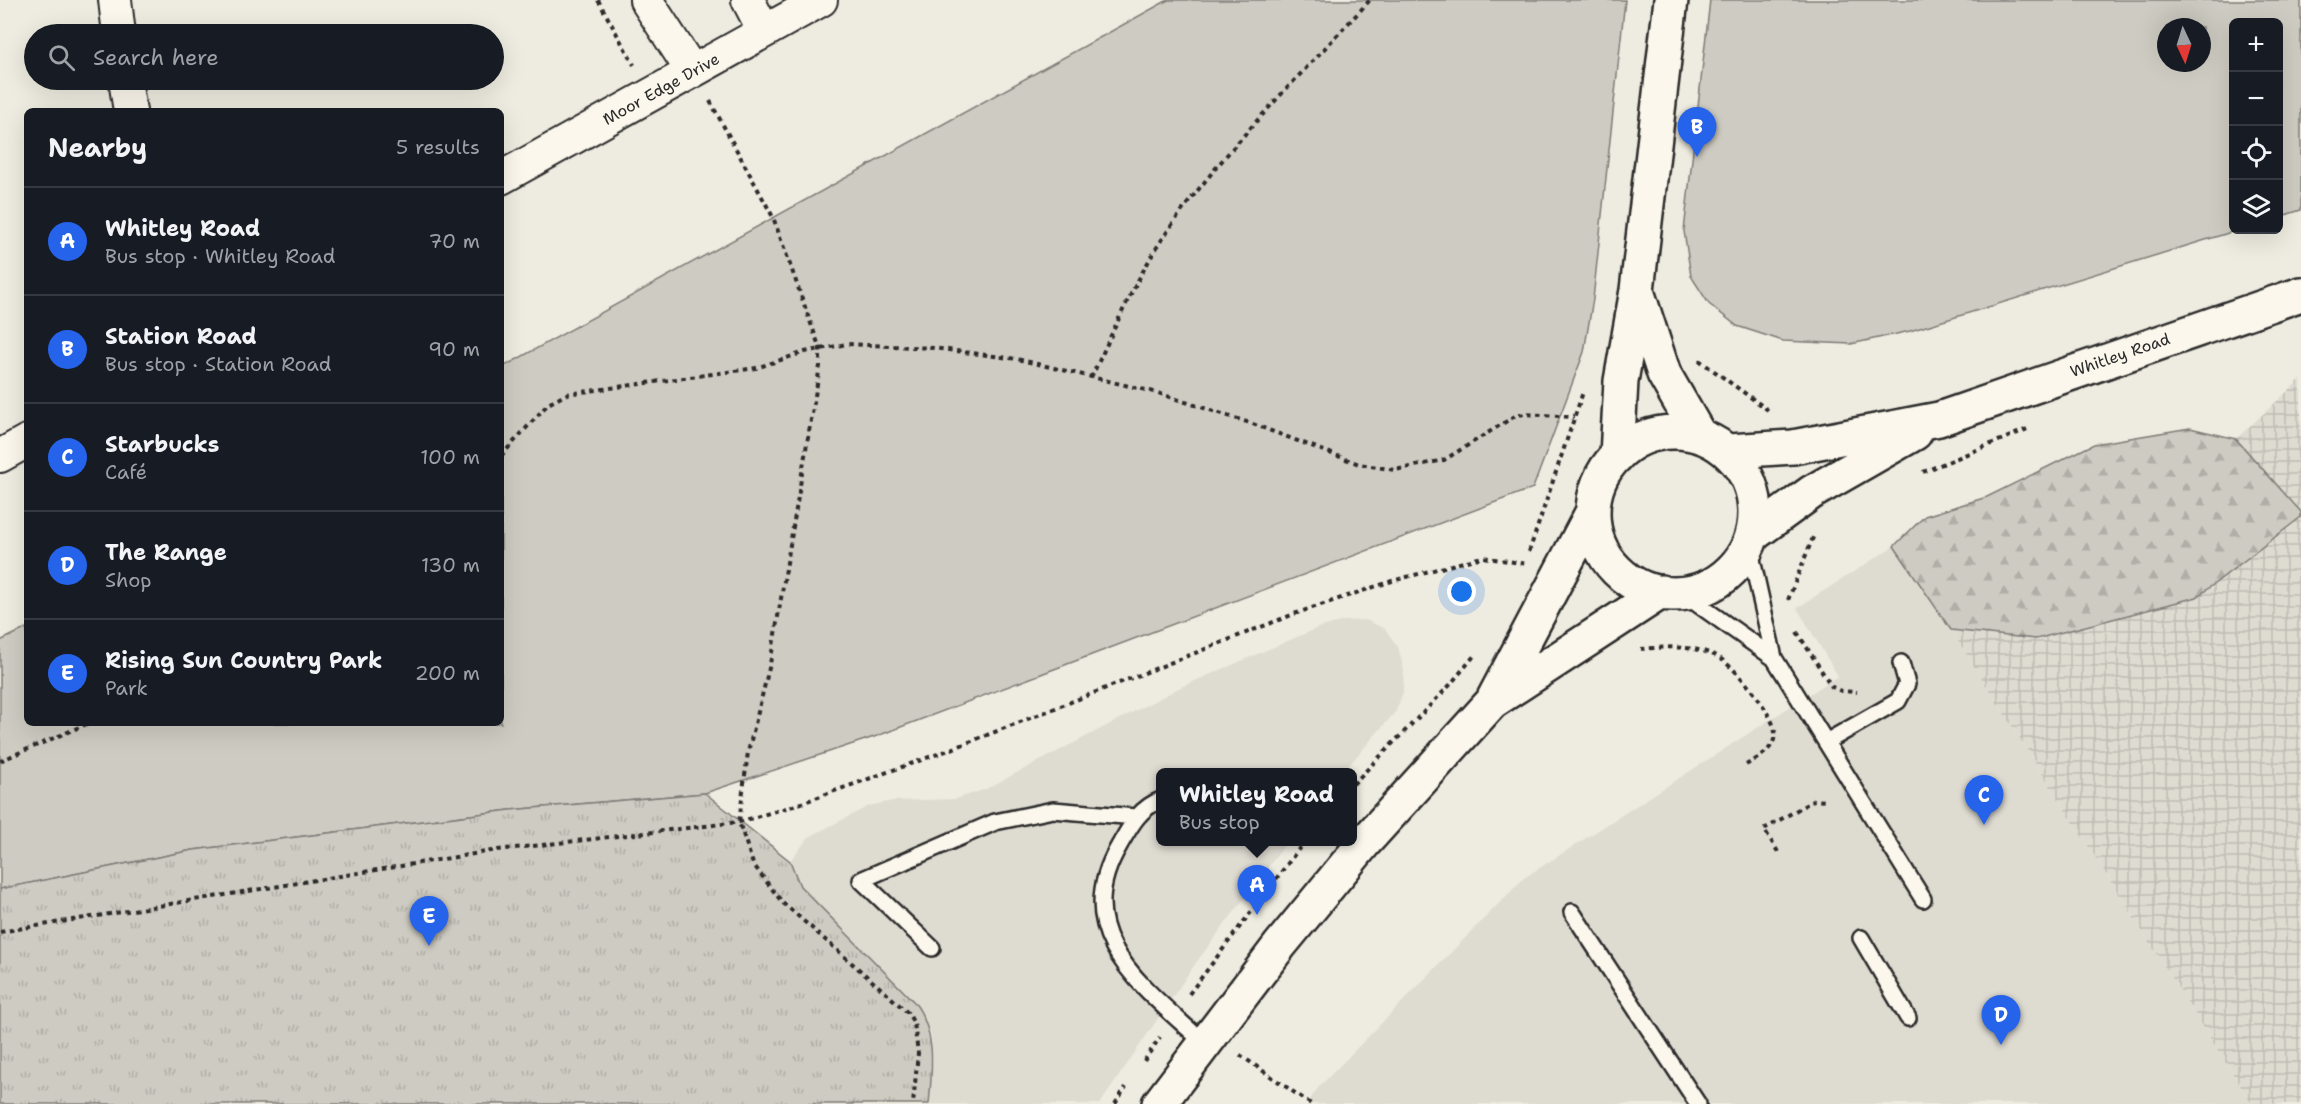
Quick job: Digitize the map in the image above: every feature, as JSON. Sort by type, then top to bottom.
[{"type":"main road","points":[[1617,456],[1621,381],[1637,290],[1671,0]]},
{"type":"main road","points":[[1593,511],[1596,535],[1612,569],[1624,579],[1640,587],[1672,592],[1705,586],[1723,576],[1737,563],[1751,540],[1755,507],[1752,486],[1743,467],[1729,451],[1698,433],[1664,374],[1637,290]]},
{"type":"main road","name":"Whitley Road","points":[[1729,451],[1793,447],[1940,419],[2301,294]]},
{"type":"main road","name":"Whitley Road","points":[[1751,540],[1812,492],[1940,419]]},
{"type":"main road","points":[[1492,702],[1593,511],[1604,475],[1617,456],[1635,443],[1658,435],[1698,433]]},
{"type":"main road","points":[[1359,841],[1492,702],[1672,592]]},
{"type":"main road","points":[[1159,1104],[1218,1047],[1356,846]]},
{"type":"street","points":[[115,0],[118,24]]},
{"type":"street","points":[[646,0],[693,71]]},
{"type":"street","points":[[748,0],[764,31]]},
{"type":"street","name":"Moor Edge Drive","points":[[504,176],[821,0]]},
{"type":"street","points":[[126,90],[129,108]]},
{"type":"street","points":[[0,456],[24,443]]},
{"type":"lane","points":[[1751,540],[1774,658],[1923,899]]},
{"type":"lane","points":[[1672,592],[1774,658]]},
{"type":"lane","points":[[1826,742],[1898,700],[1907,684],[1901,663]]},
{"type":"lane","points":[[1156,803],[1136,817],[1113,855],[1103,885],[1101,906],[1103,925],[1119,958],[1174,1015],[1218,1047]]},
{"type":"lane","points":[[932,948],[861,880],[995,822],[1053,810],[1136,817]]},
{"type":"lane","points":[[1572,912],[1698,1104]]},
{"type":"lane","points":[[1861,938],[1908,1018]]},
{"type":"path","points":[[598,0],[651,95]]},
{"type":"path","points":[[1091,378],[1137,282],[1168,230],[1252,123],[1301,76],[1370,0]]},
{"type":"path","points":[[693,71],[773,217],[820,349],[818,378],[770,664],[748,752],[739,822],[753,864],[770,888],[907,1012],[914,1023],[918,1053],[913,1104]]},
{"type":"path","points":[[504,453],[548,404],[567,394],[756,368],[820,349],[870,344],[933,348],[1017,359],[1158,393],[1250,423],[1359,464],[1387,469],[1412,469],[1444,460],[1493,428],[1524,414],[1574,417]]},
{"type":"path","points":[[1696,358],[1768,410]]},
{"type":"path","points":[[1522,573],[1584,390]]},
{"type":"path","points":[[1916,475],[2038,425]]},
{"type":"path","points":[[1786,606],[1820,525]]},
{"type":"path","points":[[0,932],[498,850],[739,822],[793,806],[958,746],[1293,614],[1392,581],[1482,557],[1526,563],[1560,574]]},
{"type":"path","points":[[1796,629],[1832,687],[1851,693],[1862,692]]},
{"type":"path","points":[[1635,649],[1683,647],[1715,655],[1740,677],[1774,724],[1775,734],[1769,749],[1744,766]]},
{"type":"path","points":[[1357,780],[1449,686],[1478,651]]},
{"type":"path","points":[[0,761],[82,726]]},
{"type":"path","points":[[1778,852],[1764,829],[1814,800],[1826,801]]},
{"type":"path","points":[[1141,1065],[1174,1015],[1301,846]]},
{"type":"path","points":[[1218,1047],[1311,1104]]},
{"type":"path","points":[[1115,1104],[1128,1084]]},
{"type":"shaded area","points":[[2301,379],[2301,512],[2236,439]]},
{"type":"shaded area","points":[[2301,517],[2301,1104],[2252,1104],[1951,630],[2036,639],[2197,597]]},
{"type":"shaded area","points":[[1894,546],[1951,630],[2252,1104],[1307,1104],[1318,1088],[1524,878],[1838,676],[1797,608]]},
{"type":"shaded area","points":[[1366,620],[1385,629],[1398,647],[1404,671],[1403,692],[1396,711],[1346,768],[1156,768],[1156,846],[1284,846],[1195,964],[1100,1104],[929,1104],[933,1061],[931,1034],[915,1003],[800,886],[790,861],[809,837],[869,806],[893,801],[956,799],[986,789],[1181,687],[1318,628],[1344,621]]},
{"type":"green space","points":[[1168,0],[1625,0],[1593,299],[1584,352],[1533,488],[877,736],[705,793],[510,810],[193,850],[0,889],[0,641],[24,629],[24,726],[504,726],[504,366]]},
{"type":"green space","points":[[1710,0],[2301,0],[2301,210],[2283,216],[2283,18],[2229,18],[2229,233],[1910,331],[1851,344],[1783,341],[1737,326],[1709,304],[1691,276],[1684,231]]},
{"type":"green space","points":[[2190,428],[2236,439],[2301,512],[2301,517],[2197,597],[2036,639],[1951,630],[1894,546],[1925,516],[1987,497],[2094,444]]},
{"type":"green space","points":[[705,793],[790,861],[800,886],[915,1003],[927,1027],[930,1039],[932,1064],[929,1104],[0,1104],[0,889],[193,850],[510,810]]},
{"type":"place","name":"Station Road","points":[[1697,157]]},
{"type":"place","name":"Starbucks","points":[[1984,825]]},
{"type":"place","name":"Whitley Road","points":[[1257,915]]},
{"type":"place","name":"Rising Sun Country Park","points":[[429,946]]},
{"type":"place","name":"The Range","points":[[2001,1045]]}]
